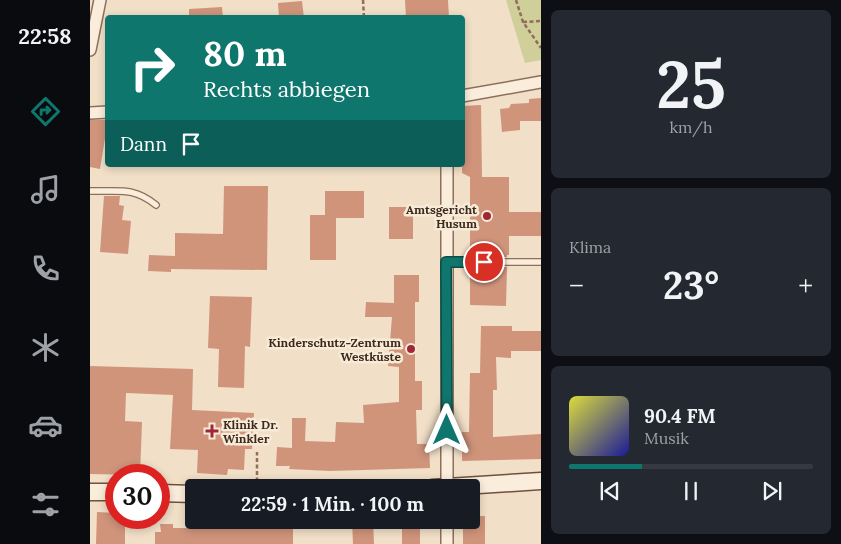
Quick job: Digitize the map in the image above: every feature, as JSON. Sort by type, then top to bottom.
[{"type":"main road","points":[[480,485],[541,481]]},
{"type":"main road","points":[[90,492],[105,492]]},
{"type":"main road","points":[[170,493],[185,494]]},
{"type":"street","points":[[90,50],[100,0]]},
{"type":"street","points":[[465,95],[541,82]]},
{"type":"street","points":[[90,113],[105,112]]},
{"type":"street","points":[[442,479],[447,167]]},
{"type":"street","points":[[447,529],[447,544]]},
{"type":"lane","points":[[90,191],[133,192],[143,195],[156,205]]},
{"type":"lane","points":[[446,262],[541,262]]},
{"type":"path","points":[[363,0],[364,15]]},
{"type":"path","points":[[516,0],[523,22],[541,48]]},
{"type":"path","points":[[523,22],[541,21]]},
{"type":"path","points":[[257,452],[257,479]]},
{"type":"shaded area","points":[[506,0],[541,0],[541,60],[525,63]]},
{"type":"building","points":[[405,0],[448,0],[449,15],[406,15]]},
{"type":"building","points":[[302,1],[304,15],[279,15],[278,3]]},
{"type":"building","points":[[222,7],[223,15],[189,15],[189,9]]},
{"type":"building","points":[[541,98],[541,121],[520,121],[520,130],[502,132],[500,109],[509,108],[511,104],[529,103],[529,99]]},
{"type":"building","points":[[481,105],[482,177],[509,177],[509,212],[541,212],[541,236],[509,236],[509,255],[507,257],[470,257],[470,177],[462,173],[462,167],[465,167],[465,106]]},
{"type":"building","points":[[90,120],[105,120],[105,138],[100,169],[90,167]]},
{"type":"building","points":[[224,186],[268,186],[267,270],[171,269],[171,272],[148,271],[149,255],[175,256],[175,233],[223,234]]},
{"type":"building","points":[[325,191],[364,191],[364,218],[336,218],[336,260],[310,260],[310,215],[325,215]]},
{"type":"building","points":[[104,196],[120,196],[119,205],[124,206],[122,220],[131,221],[128,254],[100,252]]},
{"type":"building","points":[[389,207],[413,207],[413,239],[389,239]]},
{"type":"building","points":[[470,267],[507,267],[506,306],[470,305]]},
{"type":"building","points":[[394,275],[419,275],[419,302],[415,302],[415,381],[422,381],[422,410],[416,410],[417,444],[429,444],[430,468],[330,471],[289,469],[290,466],[276,466],[277,447],[292,448],[292,418],[306,418],[305,441],[335,442],[336,422],[364,423],[363,405],[399,402],[399,367],[388,366],[392,317],[365,317],[366,302],[394,303]]},
{"type":"building","points":[[210,296],[252,297],[250,347],[245,346],[244,388],[218,387],[219,349],[208,348]]},
{"type":"building","points":[[481,326],[512,326],[512,331],[541,331],[541,351],[511,351],[511,358],[496,357],[497,390],[493,390],[493,437],[541,434],[541,459],[462,461],[462,432],[469,432],[470,373],[480,373]]},
{"type":"building","points":[[90,366],[193,369],[192,410],[254,413],[252,449],[245,449],[244,470],[228,469],[227,475],[197,473],[198,450],[170,449],[173,395],[126,393],[125,421],[142,422],[140,464],[105,464],[105,474],[90,474]]},
{"type":"building","points":[[97,512],[105,512],[105,529],[125,529],[125,544],[96,544]]},
{"type":"building","points":[[480,516],[485,516],[485,544],[463,544],[463,529],[480,529]]},
{"type":"building","points":[[170,524],[173,524],[173,528],[293,529],[293,544],[155,544],[155,532],[161,532],[161,529],[170,529]]},
{"type":"building","points":[[352,529],[373,529],[374,544],[353,544]]},
{"type":"building","points":[[402,529],[420,529],[420,544],[402,544]]},
{"type":"place","name":"Amtsgericht Husum","points":[[487,216]]},
{"type":"place","name":"Kinderschutz-Zentrum Westküste","points":[[411,349]]},
{"type":"place","name":"Klinik Dr. Winkler","points":[[212,431]]},
{"type":"route","points":[[447,430],[446,262],[484,262]]}]
